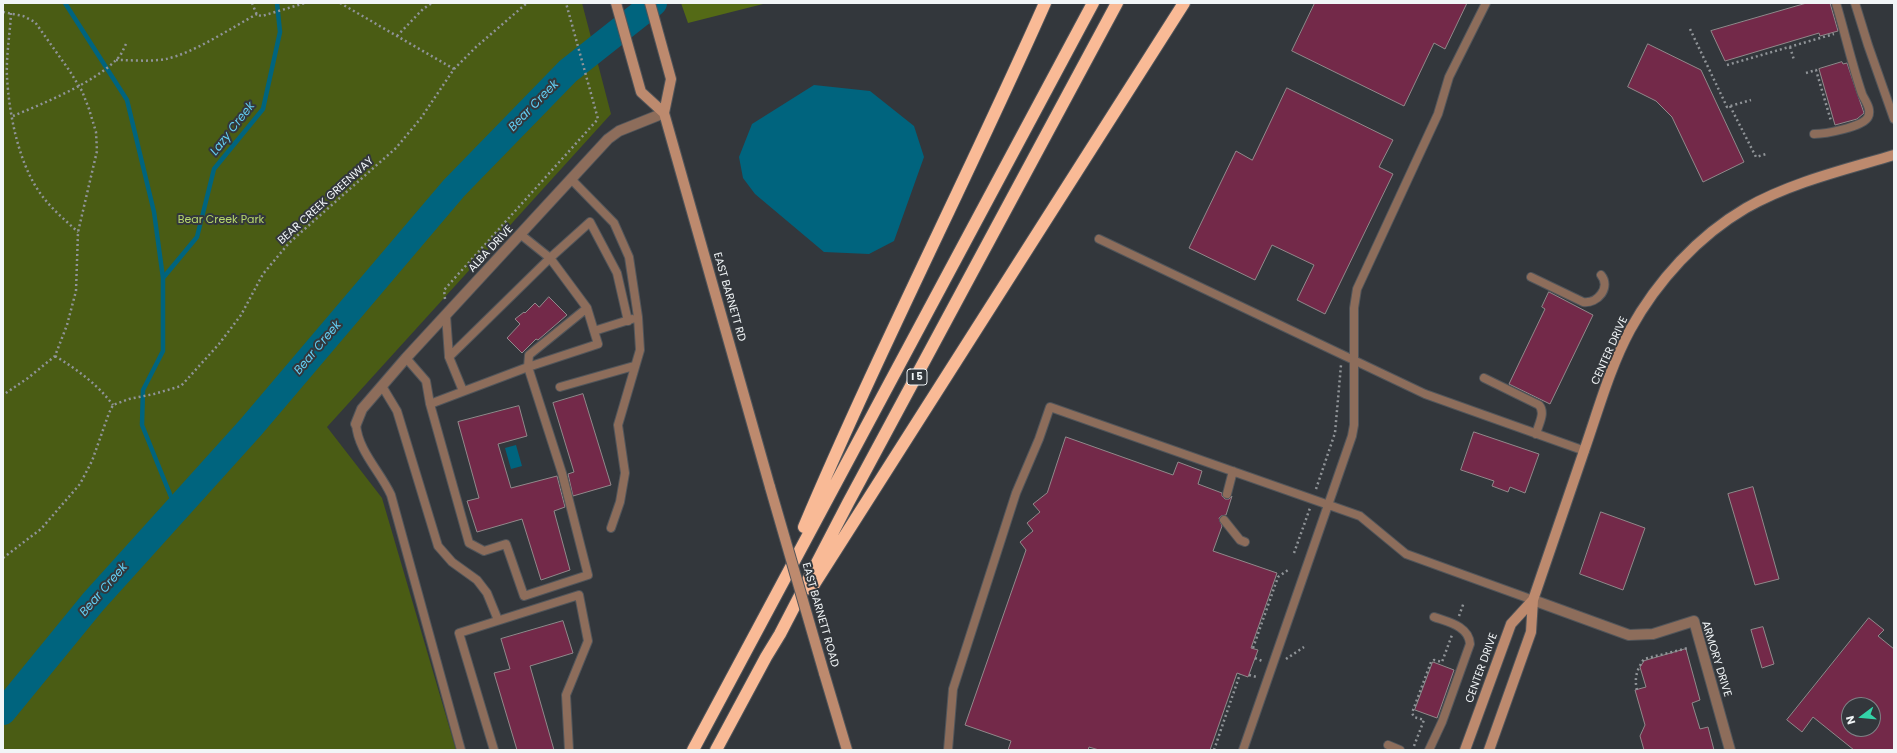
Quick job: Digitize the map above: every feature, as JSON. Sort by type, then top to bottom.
[{"type":"highway","points":[[771,602],[834,455],[1000,105],[1044,3]]},
{"type":"highway","name":"I 5","points":[[694,750],[771,602],[1093,3]]},
{"type":"highway","name":"I 5","points":[[716,750],[780,634],[848,503],[1117,3]]},
{"type":"highway","points":[[780,634],[836,552],[1184,3]]},
{"type":"main road","points":[[616,3],[641,92],[664,113]]},
{"type":"main road","name":"EAST BARNETT RD","points":[[650,3],[671,79],[664,113],[770,487]]},
{"type":"main road","name":"CENTER DRIVE","points":[[1490,750],[1531,632],[1533,600],[1616,362],[1630,330],[1665,278],[1686,255],[1711,232],[1746,208],[1791,186],[1894,155]]},
{"type":"main road","name":"EAST BARNETT ROAD","points":[[770,487],[847,750]]},
{"type":"main road","name":"CENTER DRIVE","points":[[1465,750],[1511,624],[1533,600]]},
{"type":"street","name":"ALBA DRIVE","points":[[356,424],[362,409],[406,358],[608,140],[619,131],[664,113]]},
{"type":"street","name":"ARMORY DRIVE","points":[[1533,600],[1629,635],[1653,634],[1694,621],[1730,750]]},
{"type":"lane","points":[[1242,750],[1330,504],[1352,436],[1354,425],[1354,308],[1357,290],[1438,114],[1450,77],[1486,3]]},
{"type":"lane","points":[[1814,134],[1824,134],[1861,124],[1868,117],[1869,111],[1862,94],[1836,3]]},
{"type":"lane","points":[[1855,3],[1894,120]]},
{"type":"lane","points":[[571,179],[614,223],[628,257],[638,317],[640,350],[634,366],[618,425],[625,473],[620,502],[612,528]]},
{"type":"lane","points":[[449,357],[550,258],[590,222],[617,273],[628,321]]},
{"type":"lane","points":[[430,404],[528,367],[598,344],[587,308],[550,258],[520,234]]},
{"type":"lane","points":[[1099,239],[1425,394],[1585,451]]},
{"type":"lane","points":[[1531,277],[1583,302],[1591,303],[1597,300],[1605,285],[1605,280],[1602,276]]},
{"type":"lane","points":[[406,358],[426,380],[430,404],[469,544],[484,551],[506,544],[524,596],[588,575],[562,473],[528,367],[529,355],[587,308]]},
{"type":"lane","points":[[446,315],[449,357],[463,391]]},
{"type":"lane","points":[[594,331],[638,317]]},
{"type":"lane","points":[[560,387],[634,366]]},
{"type":"lane","points":[[1484,378],[1539,405],[1542,408],[1542,414],[1536,434]]},
{"type":"lane","points":[[382,386],[397,411],[438,546],[452,562],[477,580],[487,592],[498,620]]},
{"type":"lane","points":[[948,750],[953,689],[1016,493],[1039,439],[1050,407],[1330,504],[1365,519],[1406,554],[1533,600]]},
{"type":"lane","points":[[356,424],[360,442],[384,480],[391,495],[461,750]]},
{"type":"lane","points":[[1227,494],[1233,471]]},
{"type":"lane","points":[[1224,520],[1240,540],[1244,542]]},
{"type":"lane","points":[[494,750],[459,633],[578,596],[588,640],[566,695],[569,750]]},
{"type":"lane","points":[[1429,750],[1442,722],[1470,644],[1470,639],[1465,630],[1434,617]]},
{"type":"lane","points":[[1388,745],[1400,750]]},
{"type":"path","points":[[252,3],[257,14]]},
{"type":"path","points":[[116,60],[166,59],[183,53],[257,14],[262,16],[305,3]]},
{"type":"path","points":[[340,3],[454,69]]},
{"type":"path","points":[[397,36],[423,9],[432,3]]},
{"type":"path","name":"BEAR CREEK GREENWAY","points":[[114,405],[129,399],[154,394],[181,386],[241,315],[263,274],[289,244],[396,148],[421,118],[454,69],[476,47],[527,3]]},
{"type":"path","points":[[446,315],[444,290],[598,119],[566,3]]},
{"type":"path","points":[[3,12],[11,13],[35,22],[78,85],[89,109],[96,132],[98,151],[78,232],[76,292],[67,325],[55,356],[28,378],[3,395]]},
{"type":"path","points":[[11,13],[7,78],[16,139],[24,164],[38,190],[52,208],[78,232]]},
{"type":"path","points":[[1690,29],[1728,107],[1730,106],[1756,157],[1766,154]]},
{"type":"path","points":[[1727,65],[1838,33]]},
{"type":"path","points":[[12,116],[96,75],[116,60],[126,44]]},
{"type":"path","points":[[1790,47],[1794,60]]},
{"type":"path","points":[[1806,73],[1816,70],[1832,127]]},
{"type":"path","points":[[1730,106],[1751,100]]},
{"type":"path","points":[[3,558],[41,529],[80,484],[92,461],[109,413],[114,405],[86,375],[55,356]]},
{"type":"path","points":[[1316,489],[1335,433],[1341,364]]},
{"type":"path","points":[[1294,553],[1310,508]]},
{"type":"path","points":[[1296,546],[1302,548]]},
{"type":"path","points":[[1253,648],[1278,577],[1288,570]]},
{"type":"path","points":[[1458,621],[1464,602]]},
{"type":"path","points":[[1414,746],[1424,720],[1414,717],[1412,713],[1431,662],[1434,660],[1442,662],[1455,629]]},
{"type":"path","points":[[1637,690],[1635,681],[1639,666],[1644,659],[1688,646],[1690,654]]},
{"type":"path","points":[[1255,658],[1263,661]]},
{"type":"path","points":[[1214,750],[1240,674]]},
{"type":"path","points":[[1249,674],[1257,678]]},
{"type":"green space","name":"Bear Creek Park","points":[[3,3],[582,3],[611,114],[327,427],[382,498],[456,750],[3,750]]},
{"type":"green space","points":[[681,3],[767,3],[688,23]]},
{"type":"water","points":[[814,85],[870,91],[914,126],[924,157],[894,241],[869,254],[824,252],[755,194],[743,178],[739,157],[752,124]]},
{"type":"water","points":[[516,445],[522,466],[511,469],[505,448]]},
{"type":"building","points":[[1315,3],[1467,3],[1445,49],[1434,43],[1404,106],[1292,51]]},
{"type":"building","points":[[1807,3],[1830,3],[1838,31],[1820,36],[1819,33],[1725,61],[1711,31]]},
{"type":"building","points":[[1648,44],[1701,70],[1744,162],[1703,182],[1672,117],[1656,101],[1628,87]]},
{"type":"building","points":[[1842,62],[1843,64],[1847,63],[1864,113],[1857,119],[1835,125],[1819,69]]},
{"type":"building","points":[[1287,88],[1393,140],[1379,167],[1393,174],[1325,314],[1297,300],[1314,265],[1272,245],[1255,280],[1189,248],[1236,151],[1252,160]]},
{"type":"building","points":[[1549,292],[1593,315],[1550,404],[1509,384],[1545,309],[1542,307]]},
{"type":"building","points":[[549,297],[567,315],[538,340],[536,339],[522,353],[507,338],[520,324],[515,319],[524,312],[525,313],[535,303],[539,307]]},
{"type":"building","points":[[583,394],[611,485],[573,496],[568,474],[574,472],[553,403]]},
{"type":"building","points":[[519,406],[527,436],[498,444],[511,488],[557,476],[565,507],[554,511],[570,570],[541,580],[522,519],[477,532],[467,501],[479,498],[458,422]]},
{"type":"building","points":[[1474,432],[1539,454],[1525,493],[1510,487],[1508,492],[1492,486],[1494,481],[1461,470]]},
{"type":"building","points":[[1066,437],[1173,475],[1178,462],[1202,471],[1198,484],[1222,493],[1222,496],[1225,499],[1229,499],[1232,496],[1226,515],[1219,518],[1222,526],[1213,551],[1277,573],[1251,648],[1258,650],[1248,677],[1237,673],[1210,750],[1099,750],[1089,747],[1088,750],[1008,750],[1011,741],[965,725],[1026,550],[1020,542],[1033,531],[1027,523],[1040,512],[1033,504],[1047,493]]},
{"type":"building","points":[[1753,487],[1779,579],[1755,585],[1728,494]]},
{"type":"building","points":[[1601,512],[1645,528],[1623,590],[1580,574]]},
{"type":"building","points":[[1869,618],[1884,630],[1878,636],[1894,649],[1894,750],[1854,750],[1813,717],[1802,732],[1787,720]]},
{"type":"building","points":[[563,621],[573,653],[530,666],[554,750],[517,750],[494,673],[510,669],[501,639]]},
{"type":"building","points":[[1763,627],[1774,664],[1762,668],[1751,630]]},
{"type":"building","points":[[1686,649],[1700,700],[1692,703],[1700,729],[1708,727],[1714,750],[1644,750],[1640,736],[1645,725],[1635,690],[1646,687],[1640,667],[1644,661]]},
{"type":"building","points":[[1433,662],[1454,670],[1437,718],[1415,710]]},
{"type":"waterway","points":[[65,3],[127,100],[154,212],[163,278],[163,351],[143,390],[142,425],[176,509]]},
{"type":"waterway","name":"Lazy Creek","points":[[163,278],[197,237],[214,169],[263,109],[280,32],[277,3]]},
{"type":"waterway","name":"Bear Creek","points":[[3,712],[93,602],[251,427],[454,188],[568,71],[654,3]]}]
